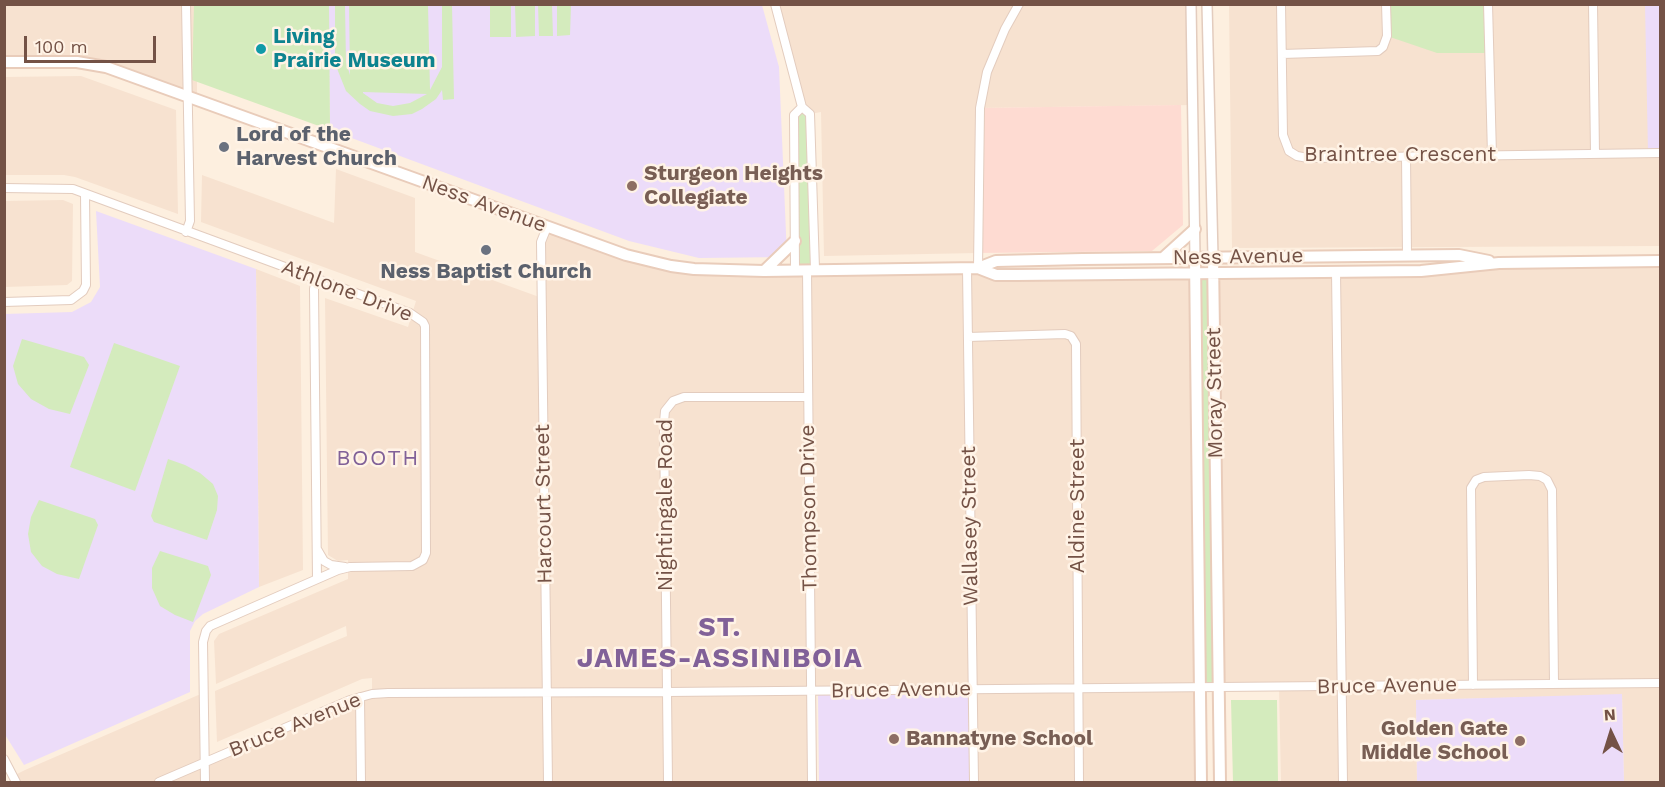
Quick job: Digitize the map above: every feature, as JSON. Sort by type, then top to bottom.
[{"type":"main road","name":"Ness Avenue","points":[[4,62],[68,61],[123,72],[626,255],[694,269],[973,268],[1006,275],[1421,271],[1499,263],[1660,261]]},
{"type":"main road","points":[[1163,258],[1195,229]]},
{"type":"main road","points":[[764,270],[795,241]]},
{"type":"main road","name":"Ness Avenue","points":[[973,268],[996,261],[1407,255],[1459,255],[1499,263]]},
{"type":"main road","name":"Moray Street","points":[[1213,257],[1220,783]]},
{"type":"main road","name":"Moray Street","points":[[1195,258],[1201,783]]},
{"type":"street","points":[[186,4],[190,221],[186,232]]},
{"type":"street","name":"Thompson Drive","points":[[775,4],[802,107],[810,114],[811,269],[808,397],[812,783]]},
{"type":"street","name":"Wallasey Street","points":[[974,783],[968,336],[980,108],[987,72],[1005,29],[1019,4]]},
{"type":"street","name":"Moray Street","points":[[1191,4],[1195,258]]},
{"type":"street","name":"Moray Street","points":[[1207,4],[1213,257]]},
{"type":"street","name":"Braintree Crescent","points":[[1281,4],[1283,135],[1286,146],[1292,154],[1308,158],[1660,153]]},
{"type":"street","points":[[1282,54],[1378,51],[1383,47],[1387,36],[1386,4]]},
{"type":"street","points":[[1488,4],[1492,155]]},
{"type":"street","points":[[1593,4],[1595,154]]},
{"type":"street","points":[[795,270],[794,115],[802,107]]},
{"type":"street","points":[[1406,156],[1407,255]]},
{"type":"street","name":"Athlone Drive","points":[[4,188],[63,188],[85,194],[410,313],[423,322],[425,327],[426,553],[423,560],[412,566],[332,565],[320,557],[316,547]]},
{"type":"street","points":[[4,302],[71,300],[83,291],[86,285],[85,194]]},
{"type":"street","name":"Harcourt Street","points":[[547,227],[542,242],[548,783]]},
{"type":"street","points":[[1336,272],[1343,783]]},
{"type":"street","points":[[316,279],[314,289],[316,579]]},
{"type":"street","name":"Aldine Street","points":[[968,336],[1065,334],[1071,336],[1076,344],[1079,783]]},
{"type":"street","name":"Nightingale Road","points":[[668,783],[665,411],[673,400],[684,397],[808,397]]},
{"type":"street","points":[[1473,685],[1472,488],[1476,480],[1484,477],[1529,475],[1540,476],[1547,480],[1551,490],[1554,684]]},
{"type":"street","name":"Athlone Drive","points":[[205,783],[203,642],[206,631],[213,624],[316,579],[350,567]]},
{"type":"street","name":"Bruce Avenue","points":[[159,783],[360,697],[388,693],[1660,683]]},
{"type":"street","points":[[360,697],[361,783]]},
{"type":"street","points":[[4,759],[16,783]]},
{"type":"shaded area","points":[[4,5],[197,5],[197,100],[106,67],[5,62]]},
{"type":"shaded area","name":"Sturgeon Heights Collegiate","points":[[328,5],[762,5],[779,67],[787,257],[699,258],[629,241],[330,130]]},
{"type":"shaded area","points":[[775,5],[1191,5],[1193,105],[980,108],[978,253],[824,256],[821,112],[810,114],[802,107]]},
{"type":"shaded area","points":[[1229,5],[1660,5],[1660,246],[1232,248]]},
{"type":"shaded area","points":[[1645,5],[1660,5],[1660,153],[1648,153]]},
{"type":"shaded area","points":[[81,76],[176,110],[178,214],[75,177],[5,175],[5,77]]},
{"type":"shaded area","points":[[1181,105],[1183,225],[1152,251],[978,253],[980,108]]},
{"type":"shaded area","points":[[336,169],[415,198],[415,252],[542,298],[541,242],[547,227],[672,266],[978,268],[996,275],[1194,273],[1201,782],[973,782],[972,690],[811,691],[812,782],[16,782],[13,776],[25,770],[203,693],[204,763],[372,694],[372,678],[362,679],[217,742],[215,691],[347,636],[346,626],[216,684],[214,641],[219,634],[348,579],[348,560],[338,561],[328,555],[325,298],[408,327],[416,301],[201,222],[202,175],[334,223]]},
{"type":"shaded area","points":[[63,200],[73,204],[72,281],[67,285],[5,287],[5,201]]},
{"type":"shaded area","points":[[96,211],[256,269],[259,587],[203,614],[195,621],[190,631],[190,692],[24,765],[4,733],[4,314],[72,312],[91,302],[100,287]]},
{"type":"shaded area","points":[[1660,261],[1660,782],[1624,782],[1622,695],[1416,700],[1417,782],[1281,782],[1279,687],[1220,688],[1213,273]]},
{"type":"shaded area","points":[[256,269],[300,286],[303,570],[259,587]]},
{"type":"shaded area","name":"Bannatyne School","points":[[968,693],[970,782],[819,782],[818,695]]},
{"type":"shaded area","name":"Golden Gate Middle School","points":[[1622,694],[1624,782],[1417,782],[1416,700]]},
{"type":"green space","name":"Living Prairie Museum","points":[[194,5],[329,5],[330,130],[192,80]]},
{"type":"green space","points":[[335,5],[345,5],[346,62],[350,75],[349,5],[428,5],[430,90],[442,67],[442,5],[452,5],[454,99],[443,100],[442,90],[436,99],[412,114],[393,116],[370,111],[346,91],[335,61]],"holes":[[[363,92],[427,94],[410,103],[393,106],[377,103]]]},
{"type":"green space","points":[[490,5],[511,5],[511,37],[490,37]]},
{"type":"green space","points":[[515,5],[535,5],[535,36],[516,37]]},
{"type":"green space","points":[[538,5],[552,5],[553,36],[539,36]]},
{"type":"green space","points":[[557,5],[571,5],[570,35],[557,36]]},
{"type":"green space","points":[[1386,5],[1488,5],[1489,53],[1437,53],[1387,36]]},
{"type":"green space","points":[[802,107],[810,114],[815,269],[795,270],[794,115]]},
{"type":"green space","points":[[1194,273],[1213,273],[1220,688],[1200,687]]},
{"type":"green space","points":[[22,339],[84,357],[89,365],[70,414],[49,409],[31,399],[18,384],[13,366]]},
{"type":"green space","points":[[114,343],[180,366],[135,491],[70,467]]},
{"type":"green space","points":[[168,459],[200,473],[213,484],[218,496],[217,510],[207,540],[154,522],[151,516]]},
{"type":"green space","points":[[39,500],[95,519],[98,525],[79,579],[57,574],[42,566],[31,552],[28,534],[31,517]]},
{"type":"green space","points":[[160,551],[208,566],[211,575],[193,622],[160,606],[152,588],[152,568]]},
{"type":"green space","points":[[1231,700],[1277,700],[1278,782],[1233,782]]},
{"type":"place","name":"Living Prairie Museum","points":[[261,49]]},
{"type":"place","name":"Lord of the Harvest Church","points":[[224,147]]},
{"type":"place","name":"Sturgeon Heights Collegiate","points":[[632,186]]},
{"type":"place","name":"Ness Baptist Church","points":[[486,250]]},
{"type":"place","name":"Bannatyne School","points":[[894,739]]},
{"type":"place","name":"Golden Gate Middle School","points":[[1520,741]]},
{"type":"district","name":"BOOTH","points":[[378,459]]},
{"type":"district","name":"ST. JAMES-ASSINIBOIA","points":[[720,644]]}]
